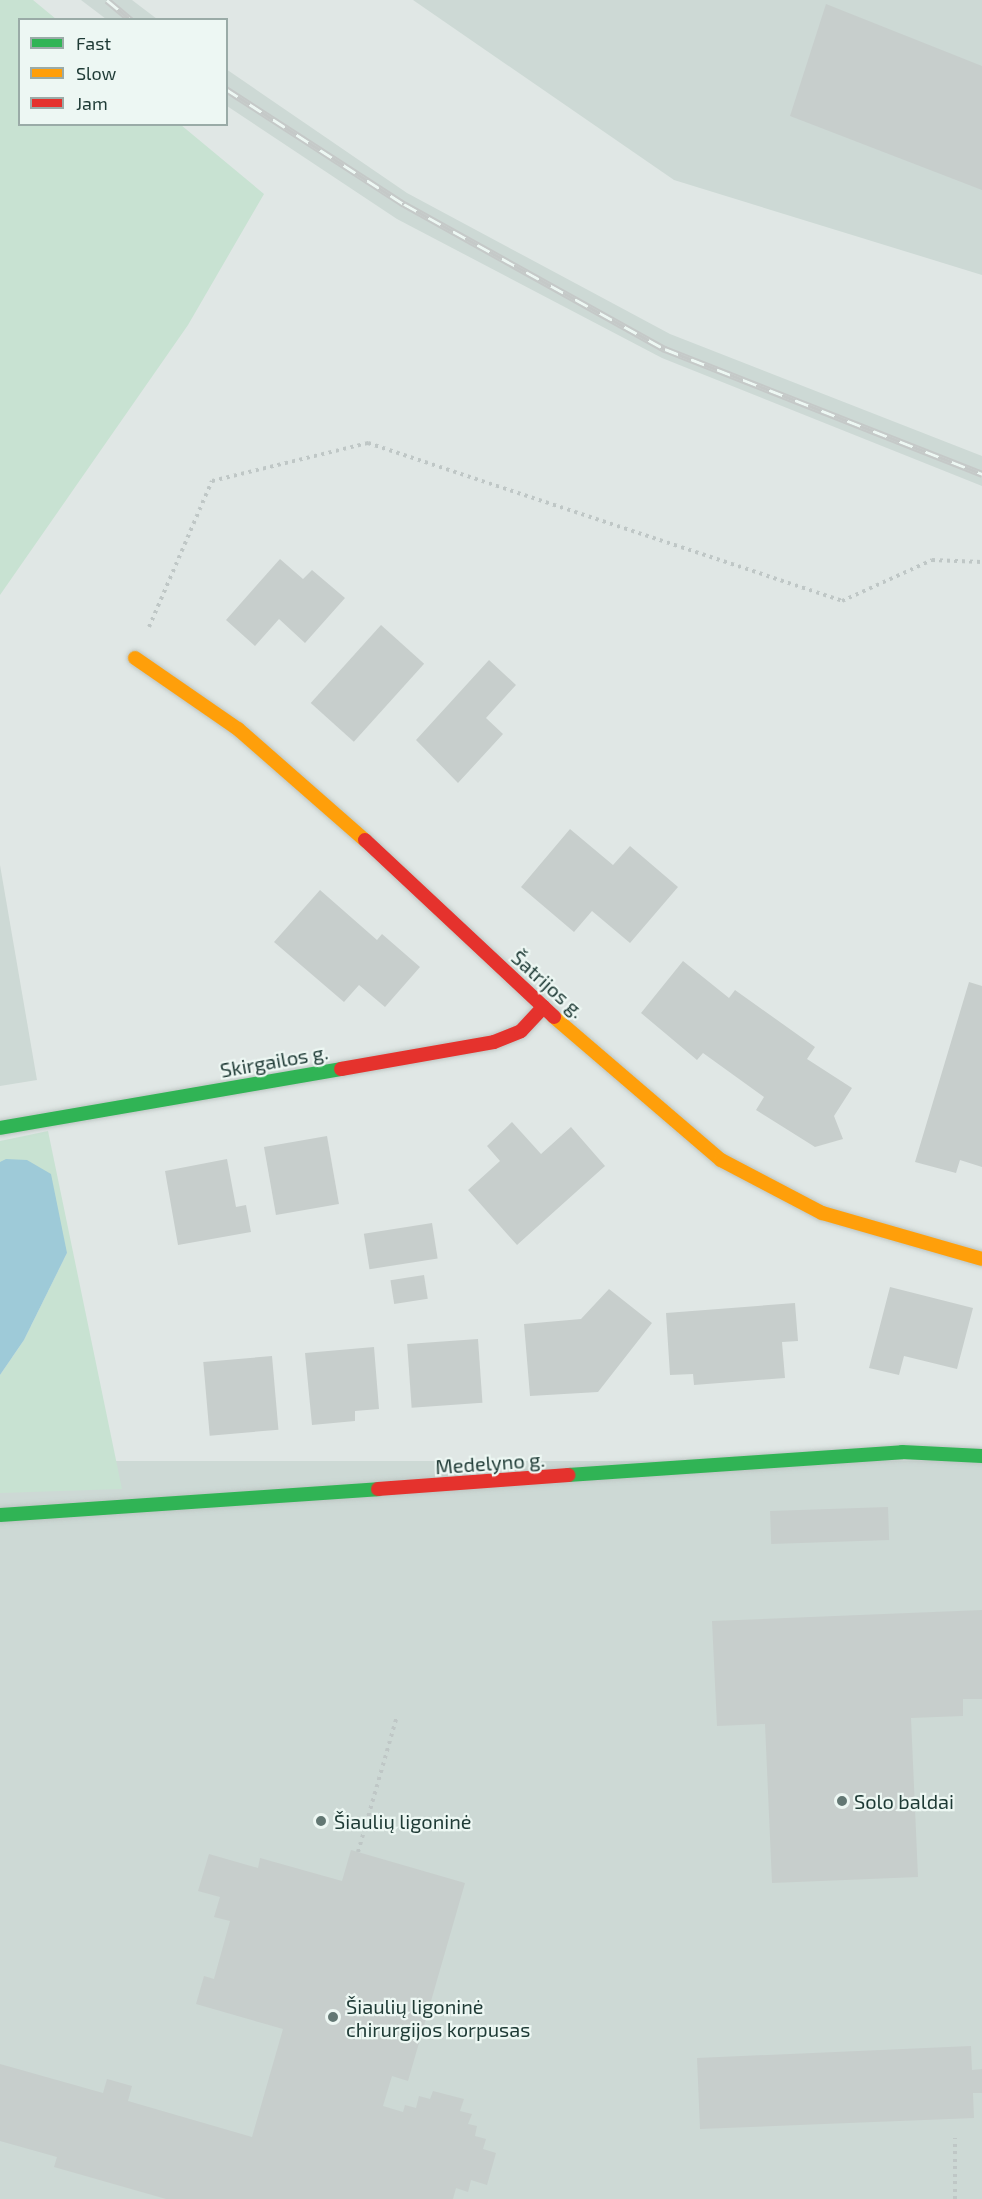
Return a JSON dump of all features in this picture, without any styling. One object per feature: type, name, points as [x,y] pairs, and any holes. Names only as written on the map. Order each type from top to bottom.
[{"type":"street","name":"Šatrijos g.","points":[[135,658],[238,729],[309,787],[543,1007],[722,1160],[771,1189],[822,1213],[982,1259]]},
{"type":"street","name":"Skirgailos g.","points":[[0,1128],[494,1042],[521,1031],[543,1007]]},
{"type":"street","name":"Medelyno g.","points":[[0,1515],[902,1452],[982,1456]]},
{"type":"path","points":[[135,658],[212,481],[368,443],[842,601],[932,560],[982,562]]},
{"type":"path","points":[[358,1852],[397,1716]]},
{"type":"path","points":[[955,2138],[955,2199]]},
{"type":"shaded area","points":[[81,0],[132,0],[156,18],[105,18]]},
{"type":"shaded area","points":[[413,0],[982,0],[982,275],[674,180]]},
{"type":"shaded area","points":[[228,70],[407,193],[670,334],[982,456],[982,486],[662,358],[397,219],[228,107]]},
{"type":"shaded area","points":[[0,865],[37,1080],[0,1086]]},
{"type":"shaded area","name":"Šiaulių ligoninė","points":[[0,1461],[982,1461],[982,2199],[0,2199]]},
{"type":"green space","points":[[0,0],[33,0],[55,18],[18,18],[18,126],[182,126],[264,194],[188,325],[0,595]]},
{"type":"green space","points":[[48,1131],[122,1489],[0,1493],[0,1375],[24,1340],[67,1253],[0,1162],[0,1141]]},
{"type":"water","points":[[6,1159],[27,1160],[51,1174],[67,1253],[24,1340],[0,1375],[0,1162]]},
{"type":"building","points":[[826,4],[982,66],[982,190],[790,116]]},
{"type":"building","points":[[280,559],[303,579],[312,570],[345,598],[305,643],[279,619],[255,646],[226,620]]},
{"type":"building","points":[[381,625],[424,664],[354,742],[311,703]]},
{"type":"building","points":[[489,660],[516,685],[486,718],[503,734],[458,783],[416,740]]},
{"type":"building","points":[[570,829],[613,865],[630,846],[678,887],[630,943],[592,911],[574,932],[521,887]]},
{"type":"building","points":[[320,890],[377,940],[382,934],[420,967],[385,1007],[359,985],[344,1002],[274,942]]},
{"type":"building","points":[[683,961],[729,998],[735,990],[815,1047],[807,1059],[852,1088],[834,1116],[843,1139],[815,1147],[756,1110],[764,1097],[703,1053],[697,1060],[641,1013]]},
{"type":"building","points":[[969,982],[982,986],[982,1167],[960,1160],[956,1173],[915,1162]]},
{"type":"building","points":[[512,1122],[541,1154],[571,1127],[605,1166],[517,1245],[468,1190],[500,1161],[487,1146]]},
{"type":"building","points":[[327,1136],[339,1204],[276,1215],[264,1147]]},
{"type":"building","points":[[227,1159],[236,1207],[246,1205],[251,1232],[178,1245],[165,1171]]},
{"type":"building","points":[[432,1223],[438,1259],[369,1269],[364,1234]]},
{"type":"building","points":[[424,1275],[428,1299],[394,1304],[390,1280]]},
{"type":"building","points":[[890,1287],[973,1308],[957,1369],[904,1356],[899,1375],[869,1368]]},
{"type":"building","points":[[609,1289],[652,1323],[598,1392],[530,1396],[524,1324],[581,1319]]},
{"type":"building","points":[[795,1303],[798,1341],[782,1342],[785,1378],[694,1385],[693,1374],[670,1375],[666,1313]]},
{"type":"building","points":[[478,1339],[482,1403],[412,1408],[407,1344]]},
{"type":"building","points":[[374,1347],[379,1409],[355,1411],[355,1421],[312,1425],[305,1353]]},
{"type":"building","points":[[272,1356],[278,1430],[210,1436],[203,1362]]},
{"type":"building","points":[[888,1507],[889,1540],[771,1544],[770,1511]]},
{"type":"building","name":"Solo baldai","points":[[982,1610],[982,1699],[963,1699],[963,1716],[911,1718],[918,1877],[772,1883],[765,1724],[717,1726],[712,1621]]},
{"type":"building","name":"Šiaulių ligoninė chirurgijos korpusas","points":[[351,1850],[465,1883],[408,2081],[392,2076],[383,2106],[403,2112],[405,2105],[416,2108],[419,2096],[430,2099],[433,2091],[464,2099],[460,2111],[472,2114],[468,2124],[477,2126],[475,2136],[486,2139],[483,2149],[496,2153],[487,2185],[471,2180],[468,2192],[456,2188],[453,2199],[166,2199],[54,2167],[57,2157],[0,2141],[0,2064],[103,2093],[107,2079],[132,2086],[128,2101],[252,2137],[283,2029],[196,2004],[204,1976],[214,1979],[230,1921],[214,1917],[220,1897],[198,1891],[209,1854],[258,1868],[260,1858],[342,1881]]},
{"type":"building","points":[[971,2046],[972,2070],[982,2069],[982,2093],[973,2093],[974,2118],[700,2129],[697,2058]]},
{"type":"railway","points":[[107,0],[129,18]]},
{"type":"railway","points":[[228,90],[404,204],[665,349],[982,474]]},
{"type":"traffic: fast","points":[[0,1128],[341,1069]]},
{"type":"traffic: fast","points":[[568,1475],[902,1452],[982,1456]]},
{"type":"traffic: fast","points":[[0,1515],[378,1489]]},
{"type":"traffic: slow","points":[[135,658],[238,729],[365,840]]},
{"type":"traffic: slow","points":[[554,1017],[721,1160],[822,1213],[982,1259]]},
{"type":"traffic: jam","points":[[365,840],[554,1017]]},
{"type":"traffic: jam","points":[[341,1069],[494,1042],[521,1031],[543,1007]]},
{"type":"traffic: jam","points":[[378,1489],[568,1475]]},
{"type":"place","name":"Solo baldai","points":[[842,1801]]},
{"type":"place","name":"Šiaulių ligoninė","points":[[321,1821]]},
{"type":"place","name":"Šiaulių ligoninė chirurgijos korpusas","points":[[333,2017]]}]
